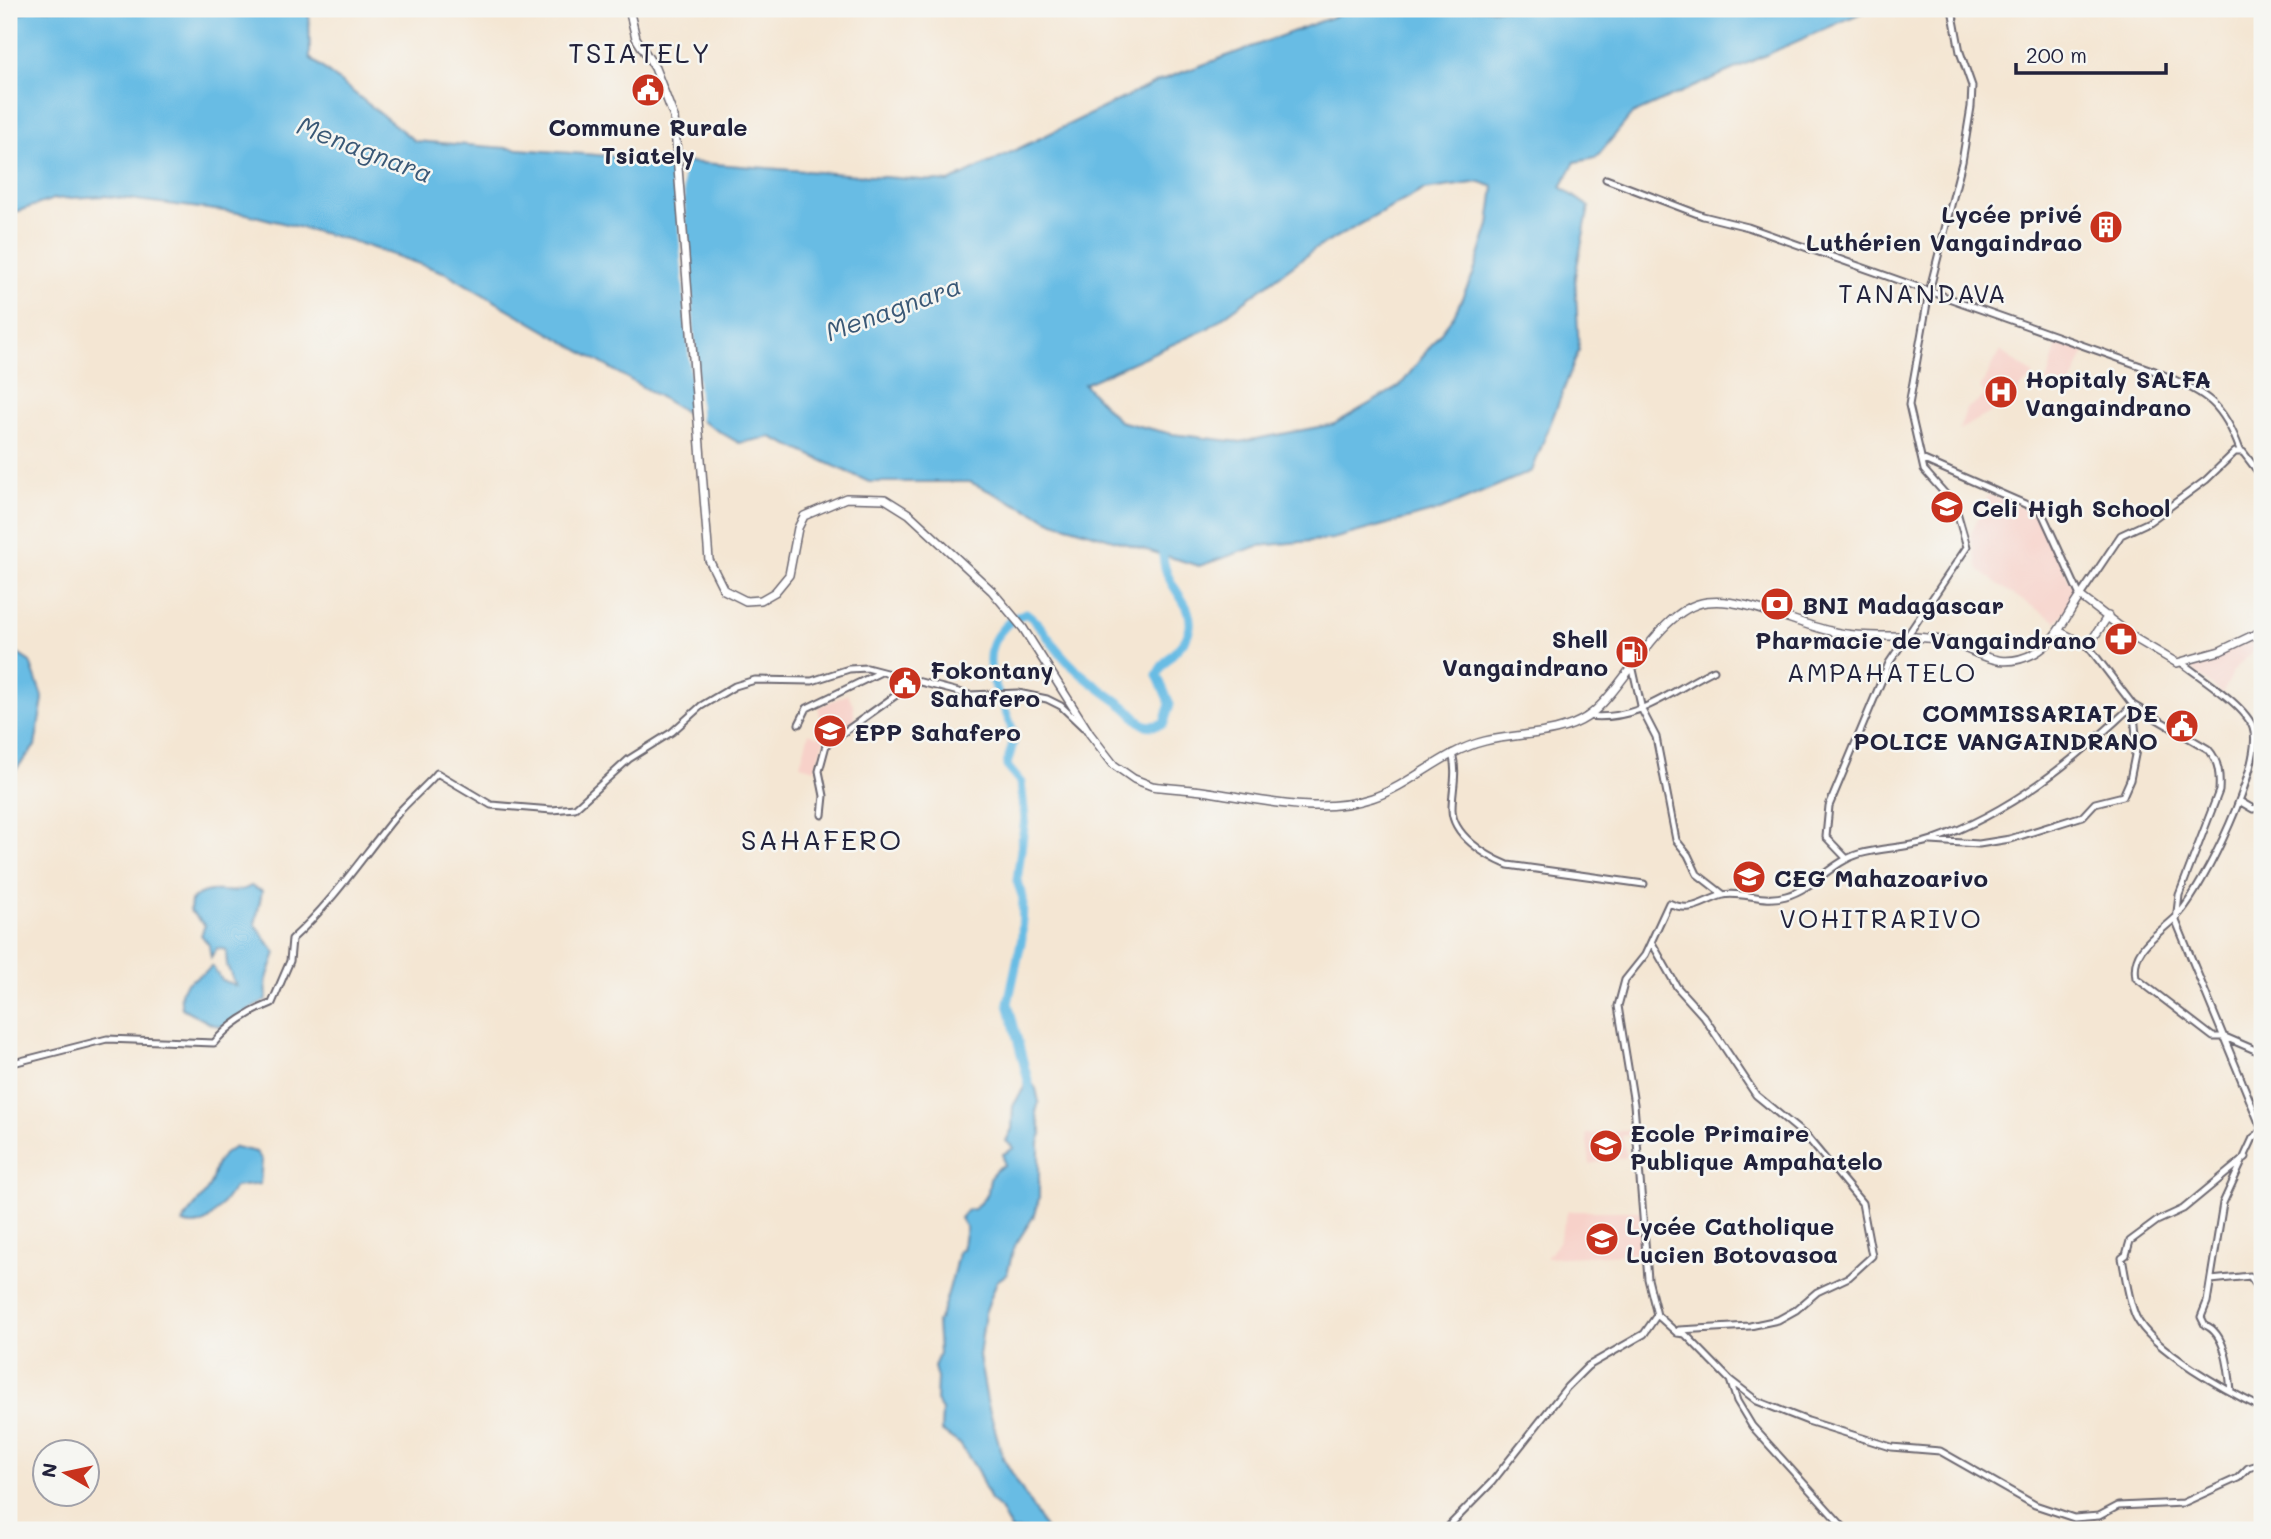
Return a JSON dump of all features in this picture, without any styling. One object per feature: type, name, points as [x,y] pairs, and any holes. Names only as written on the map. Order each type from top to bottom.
[{"type":"main road","points":[[629,9],[635,38],[656,68],[674,117],[709,560],[724,590],[746,601],[761,600],[775,592],[789,576],[798,528],[804,516],[846,498],[885,499],[909,514],[987,586],[1023,628],[1090,734],[1121,772],[1152,786],[1313,807],[1373,797],[1406,784],[1452,753],[1485,741],[1561,727],[1587,716],[1678,615],[1705,602],[1734,604],[1839,633],[1909,635],[1943,640],[1989,660],[2006,661],[2035,652],[2058,631],[2080,596],[2136,639],[2182,663],[2220,651],[2262,631]]},
{"type":"main road","points":[[2058,631],[2088,646],[2108,616]]},
{"type":"street","points":[[1847,859],[1826,837],[1829,806],[1889,663],[1967,547],[1955,505],[1928,477],[1910,397],[1929,292],[1962,162],[1971,107],[1972,86],[1960,51],[1952,9]]},
{"type":"street","points":[[1606,179],[1703,216],[1748,227],[2154,371],[2207,395],[2233,432],[2239,450],[2262,477]]},
{"type":"street","points":[[2080,596],[2121,536],[2149,522],[2206,480],[2239,450]]},
{"type":"street","points":[[1924,460],[2041,510],[2080,596]]},
{"type":"street","points":[[2088,646],[2133,705],[2208,749],[2214,756],[2220,775],[2219,791],[2179,895],[2176,916],[2262,1131],[2253,1138],[2223,1203],[2211,1280],[2201,1317],[2204,1325],[2213,1328],[2218,1336],[2231,1391]]},
{"type":"street","points":[[2182,663],[2242,712],[2253,727],[2253,744],[2241,802],[2176,916],[2146,941],[2134,965],[2136,978],[2213,1037],[2225,1037],[2262,1053]]},
{"type":"street","points":[[1632,664],[1642,710],[1656,737],[1676,840],[1688,855],[1697,874],[1724,895]]},
{"type":"street","points":[[9,1064],[107,1039],[214,1043],[223,1031],[257,1008],[272,1003],[290,961],[292,939],[314,919],[399,813],[437,773],[491,804],[552,810],[575,808],[629,759],[672,733],[701,706],[735,686],[755,680],[812,681],[849,669],[881,672],[970,695],[1018,693],[1047,699],[1061,706],[1090,734]]},
{"type":"street","points":[[1587,716],[1610,719],[1642,710],[1714,670]]},
{"type":"street","points":[[799,724],[807,708],[881,672]]},
{"type":"street","points":[[822,815],[824,796],[819,771],[826,745],[916,681]]},
{"type":"street","points":[[1931,841],[2016,800],[2070,762],[2133,705]]},
{"type":"street","points":[[2133,705],[2137,745],[2130,780],[2123,796],[2095,803],[2083,816],[2010,839],[1979,844],[1931,841],[1859,854],[1847,859],[1814,884],[1788,896],[1768,900],[1724,895],[1693,909],[1669,904],[1652,943],[1636,970],[1625,980],[1618,1006],[1634,1104],[1648,1279],[1657,1315],[1676,1334],[1685,1334],[1730,1380],[1758,1401],[1808,1421],[1891,1447],[1940,1451],[2035,1505],[2074,1518],[2099,1516],[2118,1506],[2183,1503],[2238,1478],[2248,1468],[2262,1465]]},
{"type":"street","points":[[1452,753],[1455,764],[1452,810],[1455,825],[1488,857],[1508,864],[1644,884]]},
{"type":"street","points":[[2241,802],[2253,809],[2262,807]]},
{"type":"street","points":[[1652,943],[1677,987],[1704,1017],[1756,1095],[1807,1136],[1862,1203],[1872,1256],[1849,1277],[1816,1292],[1796,1310],[1778,1320],[1750,1326],[1679,1330],[1676,1334]]},
{"type":"street","points":[[2246,1157],[2183,1209],[2157,1221],[2130,1241],[2126,1255],[2122,1258],[2137,1318],[2145,1329],[2199,1376],[2262,1408]]},
{"type":"street","points":[[2211,1280],[2250,1276],[2262,1293]]},
{"type":"street","points":[[1445,1530],[1492,1482],[1553,1404],[1588,1366],[1644,1334],[1657,1315]]},
{"type":"street","points":[[1730,1380],[1737,1401],[1752,1426],[1846,1530]]},
{"type":"shaded area","points":[[2058,341],[2085,351],[2067,395],[2045,386]]},
{"type":"shaded area","name":"Hopitaly SALFA Vangaindrano","points":[[2000,351],[2034,375],[2001,407],[1959,430],[1966,409],[1987,395],[1980,389]]},
{"type":"shaded area","points":[[1989,494],[2038,515],[2044,522],[2076,595],[2057,622],[1978,569],[1970,535]]},
{"type":"shaded area","points":[[2262,632],[2262,641],[2233,671],[2223,694],[2186,665]]},
{"type":"shaded area","name":"EPP Sahafero","points":[[848,694],[853,704],[855,722],[823,742],[815,769],[800,765],[809,733],[818,737],[823,731],[818,707]]},
{"type":"shaded area","name":"Ecole Primaire Publique Ampahatelo","points":[[1635,1129],[1635,1134],[1622,1136],[1627,1157],[1590,1164],[1586,1134]]},
{"type":"shaded area","name":"Lycée Catholique Lucien Botovasoa","points":[[1568,1211],[1642,1211],[1644,1253],[1546,1258],[1557,1245]]},
{"type":"water","name":"Menagnara","points":[[31,9],[309,9],[310,58],[415,141],[949,182],[1159,81],[1354,9],[1870,9],[1632,114],[1596,158],[1575,162],[1561,187],[1589,207],[1575,276],[1579,350],[1532,471],[1440,510],[1332,539],[1258,546],[1199,566],[1054,522],[970,482],[869,482],[771,437],[739,443],[446,273],[349,240],[247,214],[105,196],[54,199],[9,214],[9,19]],"holes":[[[1480,182],[1494,187],[1489,225],[1473,275],[1454,315],[1400,386],[1334,424],[1240,442],[1172,434],[1119,421],[1084,384],[1207,329],[1315,249],[1423,190]]]},
{"type":"water","points":[[9,648],[30,662],[43,699],[35,746],[9,778]]},
{"type":"water","points":[[251,886],[262,891],[255,925],[276,953],[266,981],[267,999],[222,1027],[182,1008],[184,986],[212,966],[222,980],[236,986],[227,966],[226,950],[217,948],[211,957],[209,945],[201,935],[205,925],[190,911],[191,901],[205,892],[243,890]]},
{"type":"water","points":[[1029,1079],[1036,1089],[1039,1102],[1036,1112],[1042,1133],[1039,1143],[1039,1198],[1035,1214],[1014,1247],[1007,1274],[997,1281],[985,1313],[979,1356],[987,1401],[1003,1458],[1046,1530],[1011,1530],[1000,1509],[990,1500],[977,1470],[960,1444],[941,1431],[942,1410],[936,1401],[937,1378],[934,1367],[939,1353],[937,1322],[946,1300],[958,1251],[962,1250],[966,1228],[960,1218],[967,1210],[974,1209],[986,1196],[991,1176],[1004,1165],[1003,1154],[1014,1148],[1006,1141],[1012,1129],[1013,1106]]},
{"type":"water","points":[[235,1147],[256,1152],[262,1160],[260,1184],[235,1187],[207,1220],[192,1225],[183,1223],[210,1185],[217,1163]]},
{"type":"pier","points":[[673,157],[681,158],[701,424],[694,420]]},
{"type":"waterway","points":[[1031,1092],[1008,1003],[1022,938],[1023,898],[1017,881],[1025,819],[1021,783],[1007,766],[1013,734],[991,673],[991,648],[1006,625],[1026,613],[1075,669],[1141,722],[1150,726],[1164,723],[1170,704],[1157,675],[1185,640],[1190,616],[1166,572],[1163,546]]},
{"type":"place","name":"Commune Rurale Tsiately","points":[[648,90]]},
{"type":"place","name":"Lycée privé Luthérien Vangaindrao","points":[[2106,227]]},
{"type":"place","name":"Hopitaly SALFA Vangaindrano","points":[[2001,392]]},
{"type":"place","name":"Celi High School","points":[[1947,507]]},
{"type":"place","name":"BNI Madagascar","points":[[1777,604]]},
{"type":"place","name":"Pharmacie de Vangaindrano","points":[[2121,639]]},
{"type":"place","name":"Shell Vangaindrano","points":[[1632,652]]},
{"type":"place","name":"Fokontany Sahafero","points":[[905,683]]},
{"type":"place","name":"COMMISSARIAT DE POLICE VANGAINDRANO","points":[[2182,726]]},
{"type":"place","name":"EPP Sahafero","points":[[830,731]]},
{"type":"place","name":"CEG Mahazoarivo","points":[[1749,877]]},
{"type":"place","name":"Ecole Primaire Publique Ampahatelo","points":[[1606,1146]]},
{"type":"place","name":"Lycée Catholique Lucien Botovasoa","points":[[1602,1239]]},
{"type":"district","name":"TSIATELY","points":[[640,52]]},
{"type":"district","name":"TANANDAVA","points":[[1923,293]]},
{"type":"district","name":"AMPAHATELO","points":[[1882,672]]},
{"type":"district","name":"SAHAFERO","points":[[822,839]]},
{"type":"district","name":"VOHITRARIVO","points":[[1881,918]]}]
